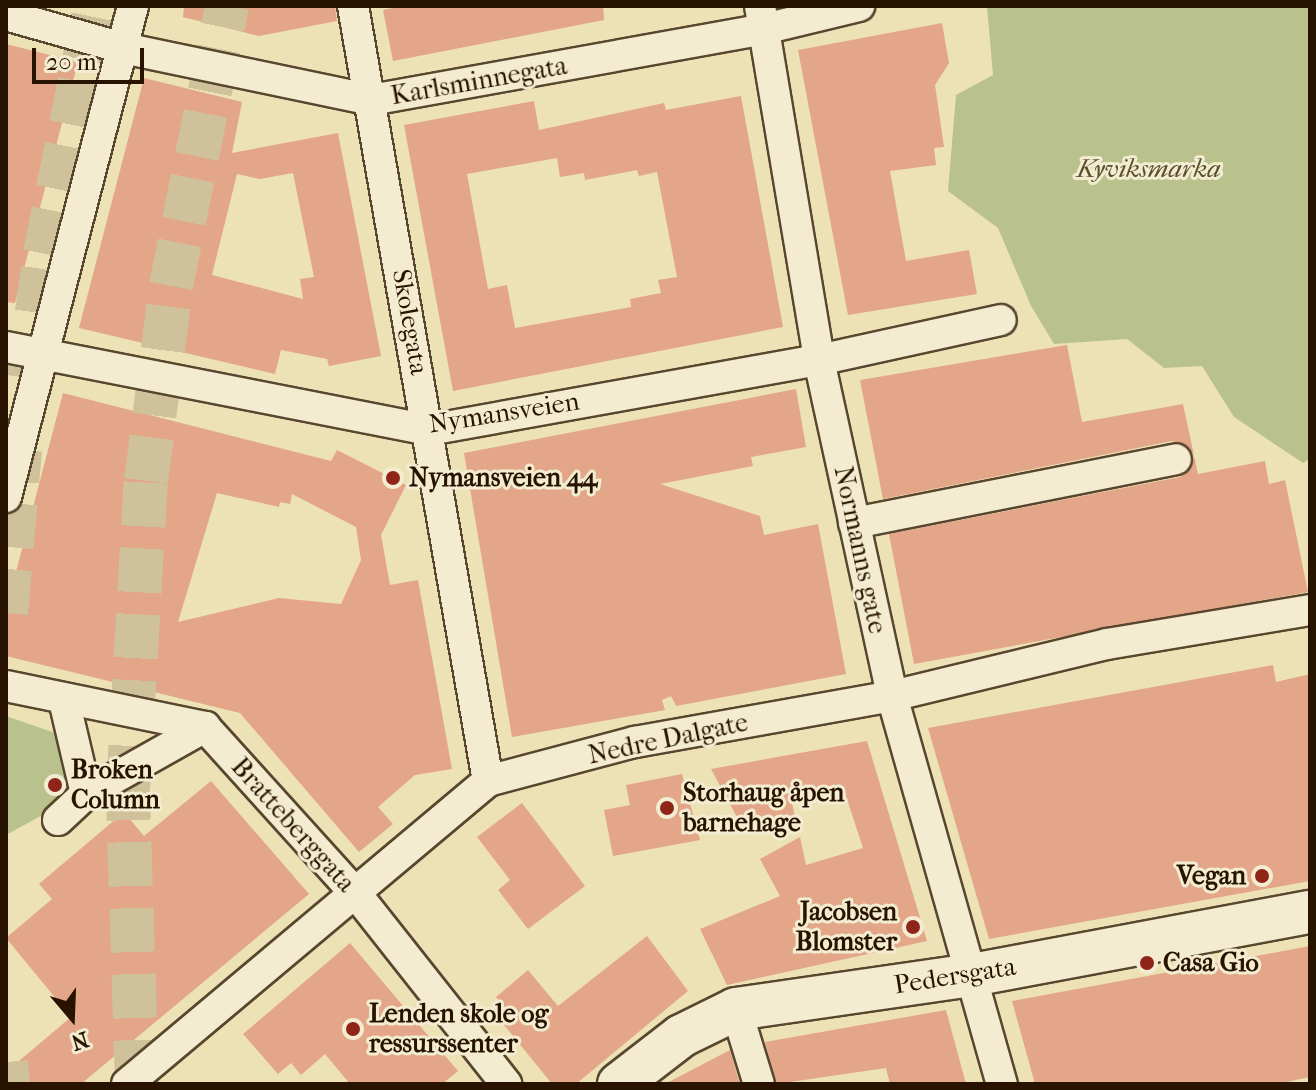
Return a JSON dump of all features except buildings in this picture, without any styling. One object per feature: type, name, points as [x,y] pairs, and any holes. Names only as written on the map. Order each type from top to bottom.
[{"type":"street","points":[[6,497],[133,6]]},
{"type":"street","name":"Skolegata","points":[[353,6],[488,781]]},
{"type":"street","name":"Karlsminnegata","points":[[6,15],[123,48],[371,100],[762,18],[859,6]]},
{"type":"street","name":"Normanns gate","points":[[762,18],[819,360],[892,696],[1002,1084]]},
{"type":"street","name":"Nymansveien","points":[[6,347],[41,357],[429,430],[819,360],[1001,320]]},
{"type":"street","points":[[854,523],[1176,459]]},
{"type":"street","name":"Nedre Dalgate","points":[[127,1084],[357,895],[488,781],[635,742],[892,696],[1107,644],[1310,610]]},
{"type":"street","points":[[6,686],[205,727]]},
{"type":"street","points":[[64,700],[86,794]]},
{"type":"street","points":[[58,820],[86,794],[205,727]]},
{"type":"street","name":"Bratteberggata","points":[[205,727],[357,895],[506,1084]]},
{"type":"street","name":"Pedersgata","points":[[619,1084],[681,1036],[736,1009],[972,975],[1310,912]]},
{"type":"street","points":[[736,1009],[759,1084]]},
{"type":"green space","name":"Kyviksmarka","points":[[987,6],[1310,6],[1310,459],[1303,463],[1234,417],[1202,366],[1164,368],[1127,339],[1054,344],[1031,306],[998,228],[948,191],[956,95],[993,75]]},
{"type":"green space","points":[[6,716],[61,735],[73,774],[57,807],[6,835]]},
{"type":"tunnel","points":[[28,378],[45,254],[95,6]]},
{"type":"tunnel","points":[[137,1084],[128,790],[146,481],[171,286],[227,6]]},
{"type":"tunnel","points":[[6,613],[20,450]]},
{"type":"tunnel","points":[[6,1062],[8,1084]]},
{"type":"place","name":"Nymansveien 44","points":[[393,478]]},
{"type":"place","name":"Broken Column","points":[[55,785]]},
{"type":"place","name":"Storhaug åpen barnehage","points":[[667,808]]},
{"type":"place","name":"Vegan","points":[[1262,876]]},
{"type":"place","name":"Jacobsen Blomster","points":[[913,927]]},
{"type":"place","name":"Casa Gio","points":[[1147,963]]},
{"type":"place","name":"Lenden skole og ressurssenter","points":[[353,1029]]}]
